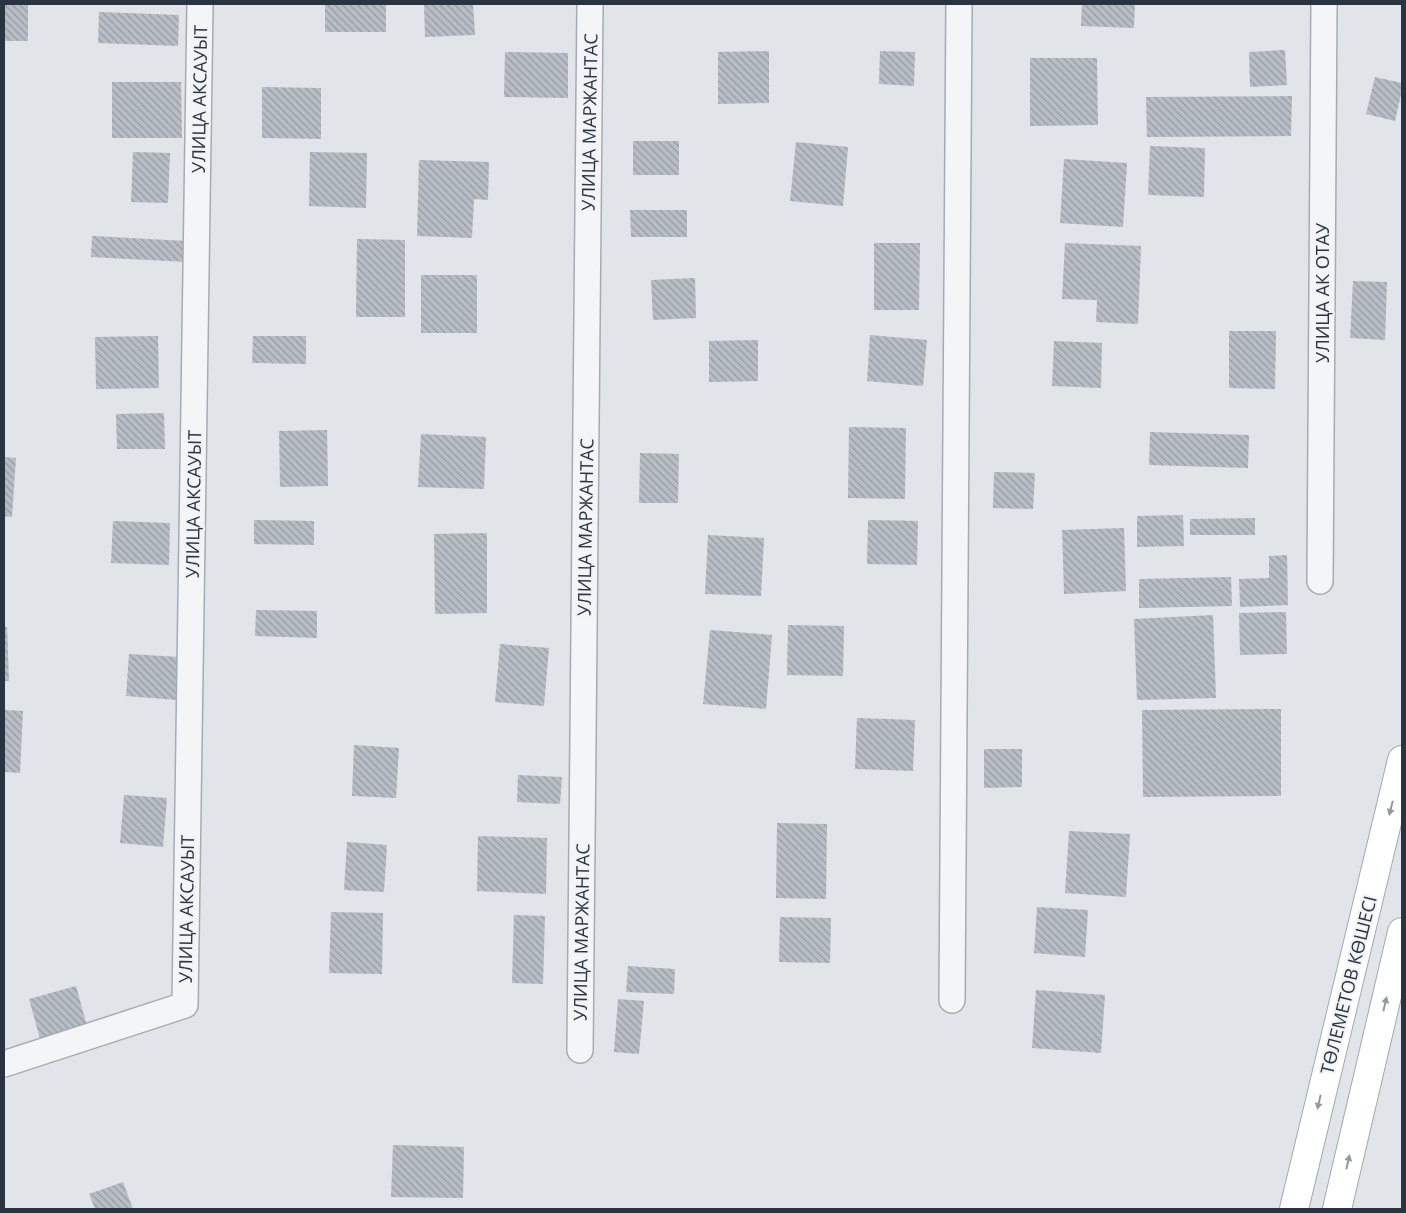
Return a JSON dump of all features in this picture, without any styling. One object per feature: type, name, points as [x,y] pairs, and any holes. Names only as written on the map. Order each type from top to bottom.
[{"type":"main road","name":"ТӨЛЕМЕТОВ КӨШЕСІ","points":[[1294,1209],[1402,760]]},
{"type":"main road","points":[[1337,1209],[1402,932]]},
{"type":"street","name":"УЛИЦА АКСАУЫТ","points":[[4,1064],[185,1005],[200,4]]},
{"type":"street","name":"УЛИЦА МАРЖАНТАС","points":[[580,1050],[590,4]]},
{"type":"street","points":[[952,1000],[959,4]]},
{"type":"street","name":"УЛИЦА АК ОТАУ","points":[[1320,581],[1324,4]]},
{"type":"building","points":[[4,4],[28,4],[28,41],[4,41]]},
{"type":"building","points":[[325,4],[386,4],[386,32],[325,32]]},
{"type":"building","points":[[424,4],[473,4],[475,35],[425,37]]},
{"type":"building","points":[[1082,4],[1135,4],[1134,28],[1081,26]]},
{"type":"building","points":[[99,12],[179,15],[178,46],[98,43]]},
{"type":"building","points":[[1285,50],[1287,85],[1250,87],[1249,52]]},
{"type":"building","points":[[769,51],[769,103],[718,104],[718,52]]},
{"type":"building","points":[[880,51],[915,52],[914,86],[879,84]]},
{"type":"building","points":[[505,52],[568,53],[568,98],[504,97]]},
{"type":"building","points":[[1030,58],[1097,58],[1098,125],[1030,126]]},
{"type":"building","points":[[1375,77],[1402,83],[1395,121],[1366,114]]},
{"type":"building","points":[[112,82],[181,82],[182,138],[112,138]]},
{"type":"building","points":[[262,87],[321,88],[321,139],[262,138]]},
{"type":"building","points":[[1292,96],[1291,136],[1147,137],[1146,97]]},
{"type":"building","points":[[633,141],[679,141],[679,175],[633,175]]},
{"type":"building","points":[[796,142],[848,147],[843,206],[790,201]]},
{"type":"building","points":[[1150,146],[1205,148],[1204,197],[1148,195]]},
{"type":"building","points":[[133,152],[170,153],[168,203],[131,202]]},
{"type":"building","points":[[310,152],[367,153],[366,208],[309,206]]},
{"type":"building","points":[[1064,159],[1127,163],[1123,227],[1060,223]]},
{"type":"building","points":[[419,160],[489,162],[488,200],[474,199],[472,238],[417,236]]},
{"type":"building","points":[[630,210],[687,210],[687,237],[631,237]]},
{"type":"building","points":[[92,236],[186,241],[186,262],[91,257]]},
{"type":"building","points":[[357,239],[405,240],[405,317],[356,317]]},
{"type":"building","points":[[874,243],[920,243],[919,310],[874,310]]},
{"type":"building","points":[[1065,243],[1141,246],[1138,324],[1096,322],[1097,300],[1062,299]]},
{"type":"building","points":[[421,275],[477,275],[477,333],[421,333]]},
{"type":"building","points":[[695,278],[696,318],[653,320],[651,280]]},
{"type":"building","points":[[1353,281],[1387,282],[1385,340],[1350,338]]},
{"type":"building","points":[[1229,331],[1276,331],[1275,389],[1229,388]]},
{"type":"building","points":[[870,335],[927,340],[923,386],[867,381]]},
{"type":"building","points":[[158,336],[159,388],[96,389],[95,337]]},
{"type":"building","points":[[253,336],[306,336],[306,364],[252,363]]},
{"type":"building","points":[[758,340],[758,381],[709,382],[709,341]]},
{"type":"building","points":[[1054,341],[1102,343],[1101,388],[1052,386]]},
{"type":"building","points":[[164,413],[165,449],[117,449],[116,414]]},
{"type":"building","points":[[849,427],[906,428],[905,499],[848,498]]},
{"type":"building","points":[[327,430],[328,486],[280,487],[279,431]]},
{"type":"building","points":[[1150,432],[1249,435],[1248,468],[1149,465]]},
{"type":"building","points":[[421,434],[486,437],[484,489],[418,487]]},
{"type":"building","points":[[640,453],[679,454],[678,503],[639,503]]},
{"type":"building","points":[[4,457],[16,458],[12,517],[4,516]]},
{"type":"building","points":[[994,472],[1035,473],[1033,509],[993,508]]},
{"type":"building","points":[[1183,515],[1184,546],[1137,547],[1137,516]]},
{"type":"building","points":[[1255,518],[1255,535],[1190,535],[1190,519]]},
{"type":"building","points":[[254,520],[314,521],[314,545],[254,544]]},
{"type":"building","points":[[868,520],[918,521],[917,565],[867,564]]},
{"type":"building","points":[[113,521],[170,523],[169,565],[111,563]]},
{"type":"building","points":[[1124,528],[1126,591],[1064,594],[1062,530]]},
{"type":"building","points":[[487,533],[487,613],[435,614],[434,534]]},
{"type":"building","points":[[708,535],[764,538],[761,596],[705,594]]},
{"type":"building","points":[[1287,555],[1288,605],[1240,607],[1239,579],[1269,578],[1269,556]]},
{"type":"building","points":[[1231,577],[1232,606],[1139,608],[1139,579]]},
{"type":"building","points":[[256,610],[317,611],[317,638],[255,636]]},
{"type":"building","points":[[1286,612],[1287,654],[1240,655],[1239,613]]},
{"type":"building","points":[[1213,615],[1216,698],[1137,700],[1134,619]]},
{"type":"building","points":[[788,625],[844,626],[843,676],[787,675]]},
{"type":"building","points":[[4,627],[7,627],[9,681],[4,681]]},
{"type":"building","points":[[710,630],[772,635],[766,709],[703,704]]},
{"type":"building","points":[[500,644],[549,648],[544,706],[495,702]]},
{"type":"building","points":[[129,654],[180,657],[177,700],[126,696]]},
{"type":"building","points":[[1281,709],[1281,796],[1143,797],[1142,710]]},
{"type":"building","points":[[4,710],[23,711],[20,773],[4,772]]},
{"type":"building","points":[[857,718],[915,720],[913,771],[855,769]]},
{"type":"building","points":[[354,745],[399,748],[396,798],[352,796]]},
{"type":"building","points":[[984,749],[1022,749],[1022,787],[984,788]]},
{"type":"building","points":[[518,775],[562,777],[560,804],[517,802]]},
{"type":"building","points":[[124,795],[167,798],[163,847],[120,843]]},
{"type":"building","points":[[777,823],[827,824],[826,899],[776,898]]},
{"type":"building","points":[[1069,831],[1130,834],[1126,897],[1065,893]]},
{"type":"building","points":[[478,836],[547,838],[546,894],[477,891]]},
{"type":"building","points":[[347,842],[387,845],[384,892],[344,890]]},
{"type":"building","points":[[1037,907],[1088,910],[1085,957],[1034,953]]},
{"type":"building","points":[[331,912],[383,913],[382,974],[329,973]]},
{"type":"building","points":[[514,915],[545,916],[543,984],[512,983]]},
{"type":"building","points":[[780,917],[831,918],[830,963],[779,962]]},
{"type":"building","points":[[628,966],[675,969],[674,994],[626,992]]},
{"type":"building","points":[[76,986],[89,1033],[42,1046],[29,999]]},
{"type":"building","points":[[1036,990],[1105,995],[1101,1053],[1032,1048]]},
{"type":"building","points":[[618,999],[644,1001],[639,1054],[614,1052]]},
{"type":"building","points":[[393,1145],[464,1147],[463,1198],[391,1197]]},
{"type":"building","points":[[123,1182],[133,1209],[95,1209],[89,1194]]}]
